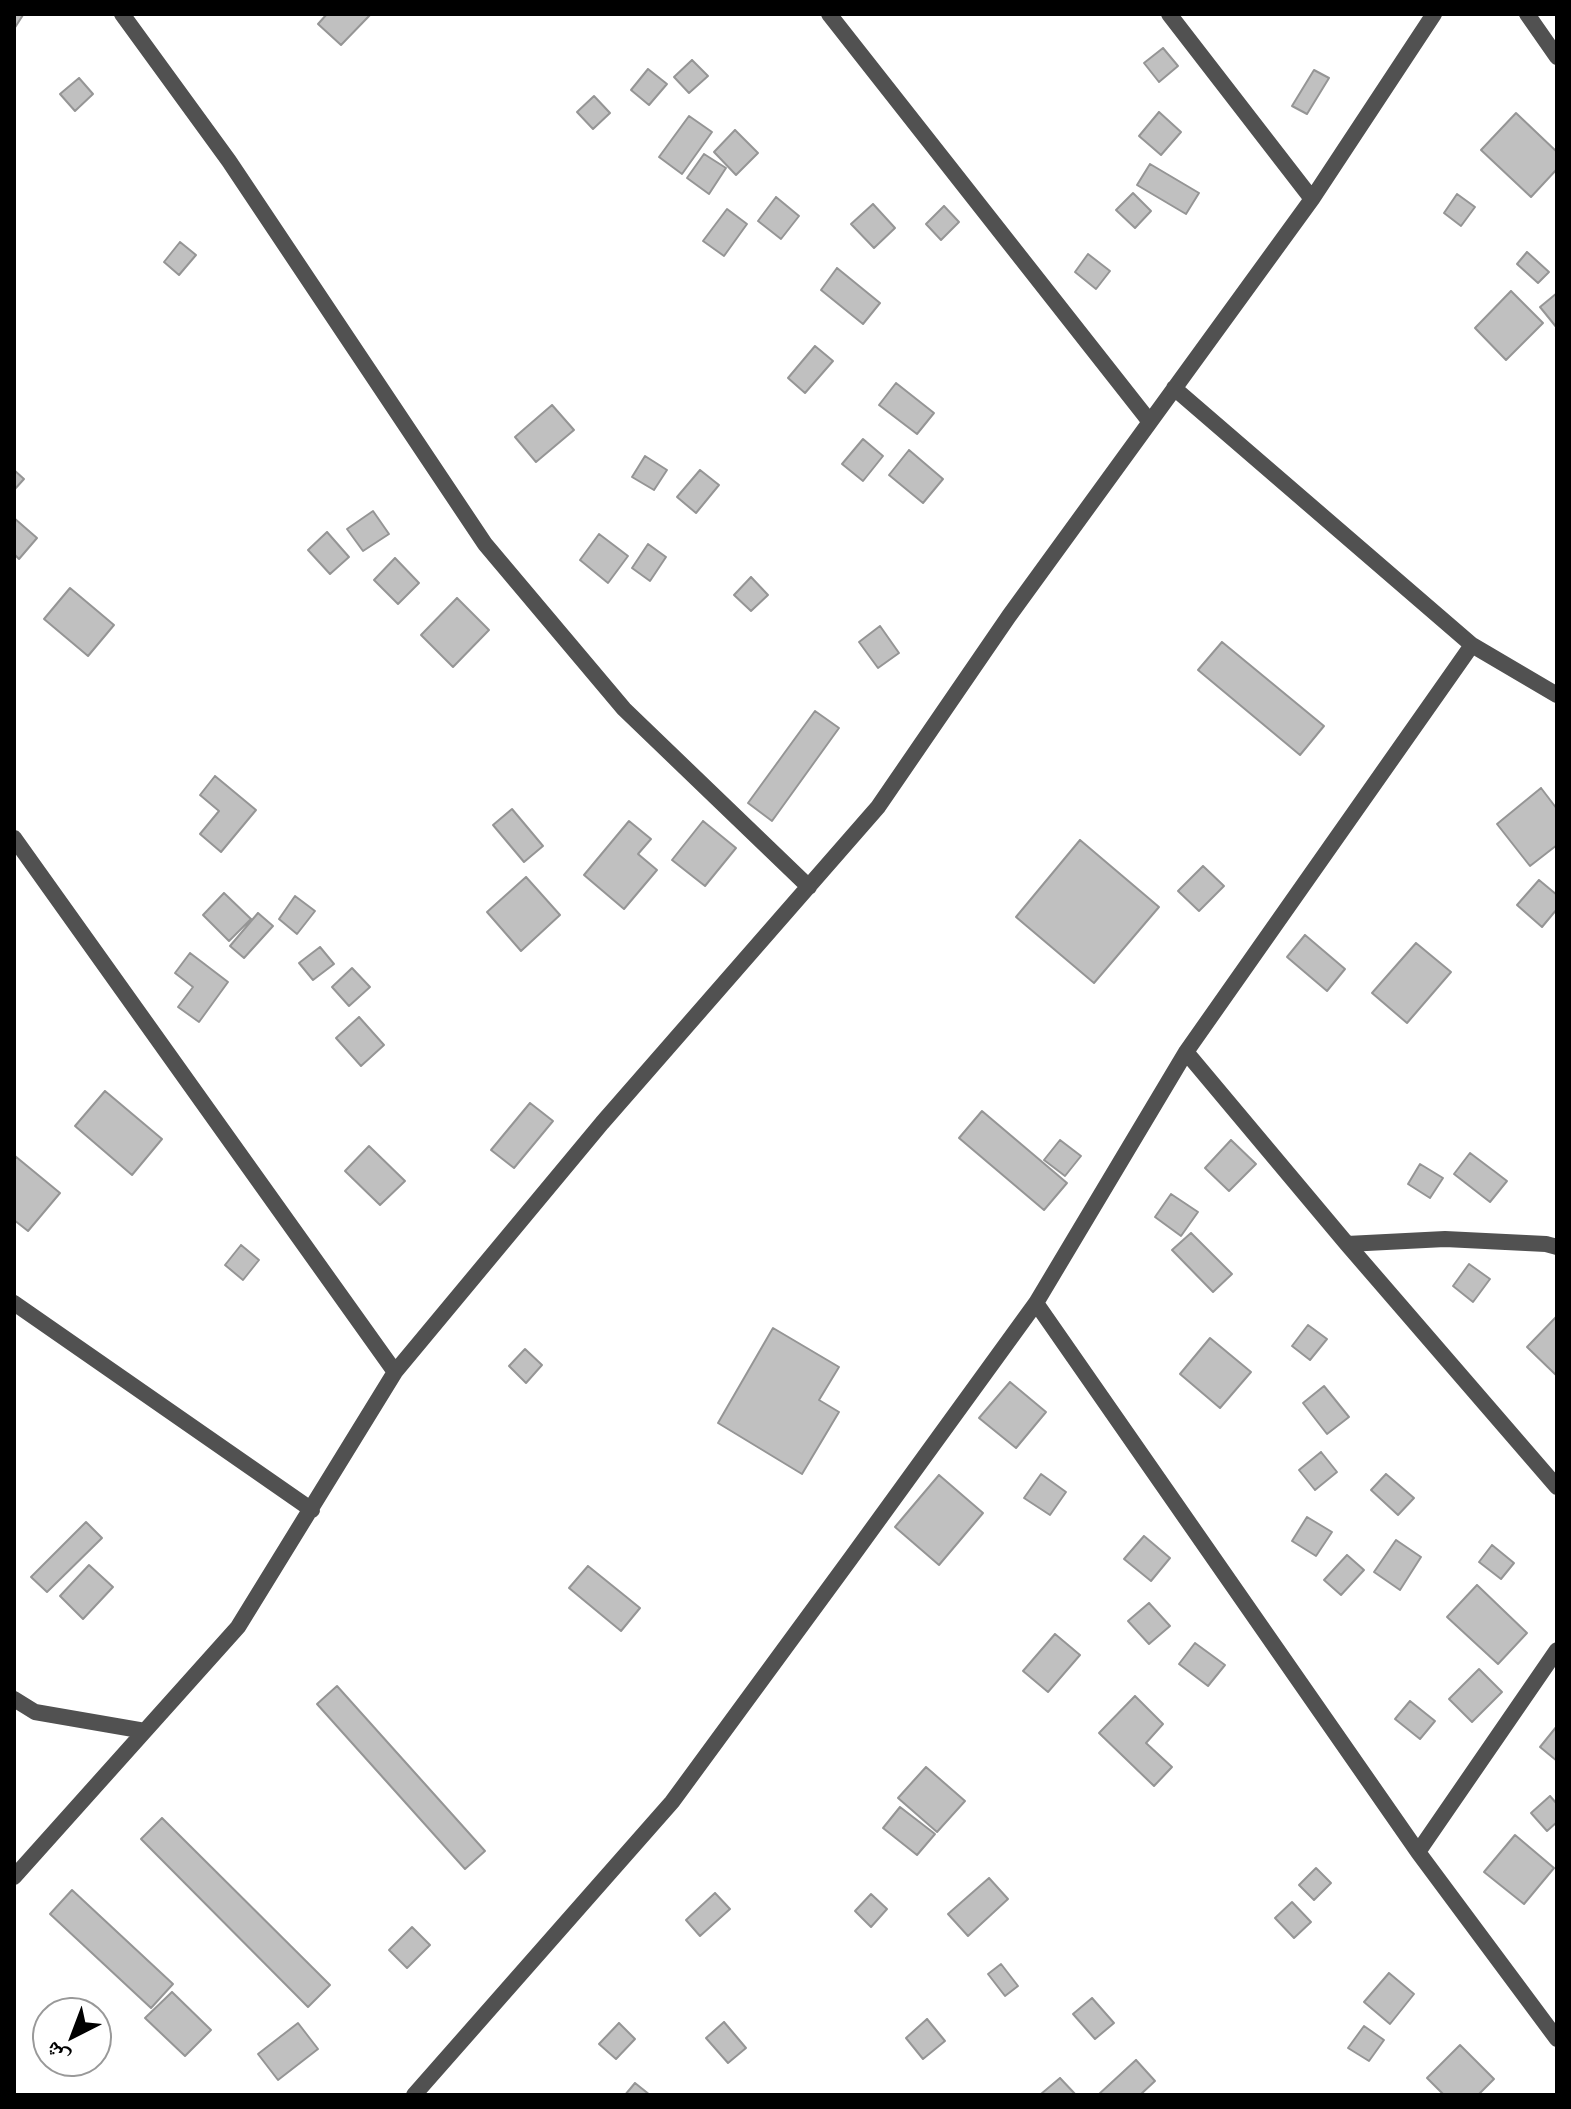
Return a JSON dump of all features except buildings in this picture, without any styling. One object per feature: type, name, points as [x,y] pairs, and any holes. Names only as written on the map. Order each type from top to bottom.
[{"type":"street","points":[[122,14],[229,161],[485,544],[624,709],[809,887]]},
{"type":"street","points":[[829,14],[1150,422]]},
{"type":"street","points":[[1169,14],[1312,199]]},
{"type":"street","points":[[14,1877],[238,1627],[395,1372],[602,1123],[878,807],[1009,616],[1312,199],[1434,14]]},
{"type":"street","points":[[1527,14],[1557,57]]},
{"type":"street","points":[[1174,388],[1472,645],[1557,695]]},
{"type":"street","points":[[414,2095],[672,1802],[1036,1303],[1186,1052],[1472,645]]},
{"type":"street","points":[[14,838],[395,1372]]},
{"type":"street","points":[[1186,1052],[1557,1487]]},
{"type":"street","points":[[1347,1244],[1445,1239],[1557,1247]]},
{"type":"street","points":[[14,1303],[312,1510]]},
{"type":"street","points":[[1036,1303],[1418,1852],[1557,2039]]},
{"type":"street","points":[[1418,1852],[1557,1650]]},
{"type":"street","points":[[14,1699],[35,1712],[145,1731]]}]
